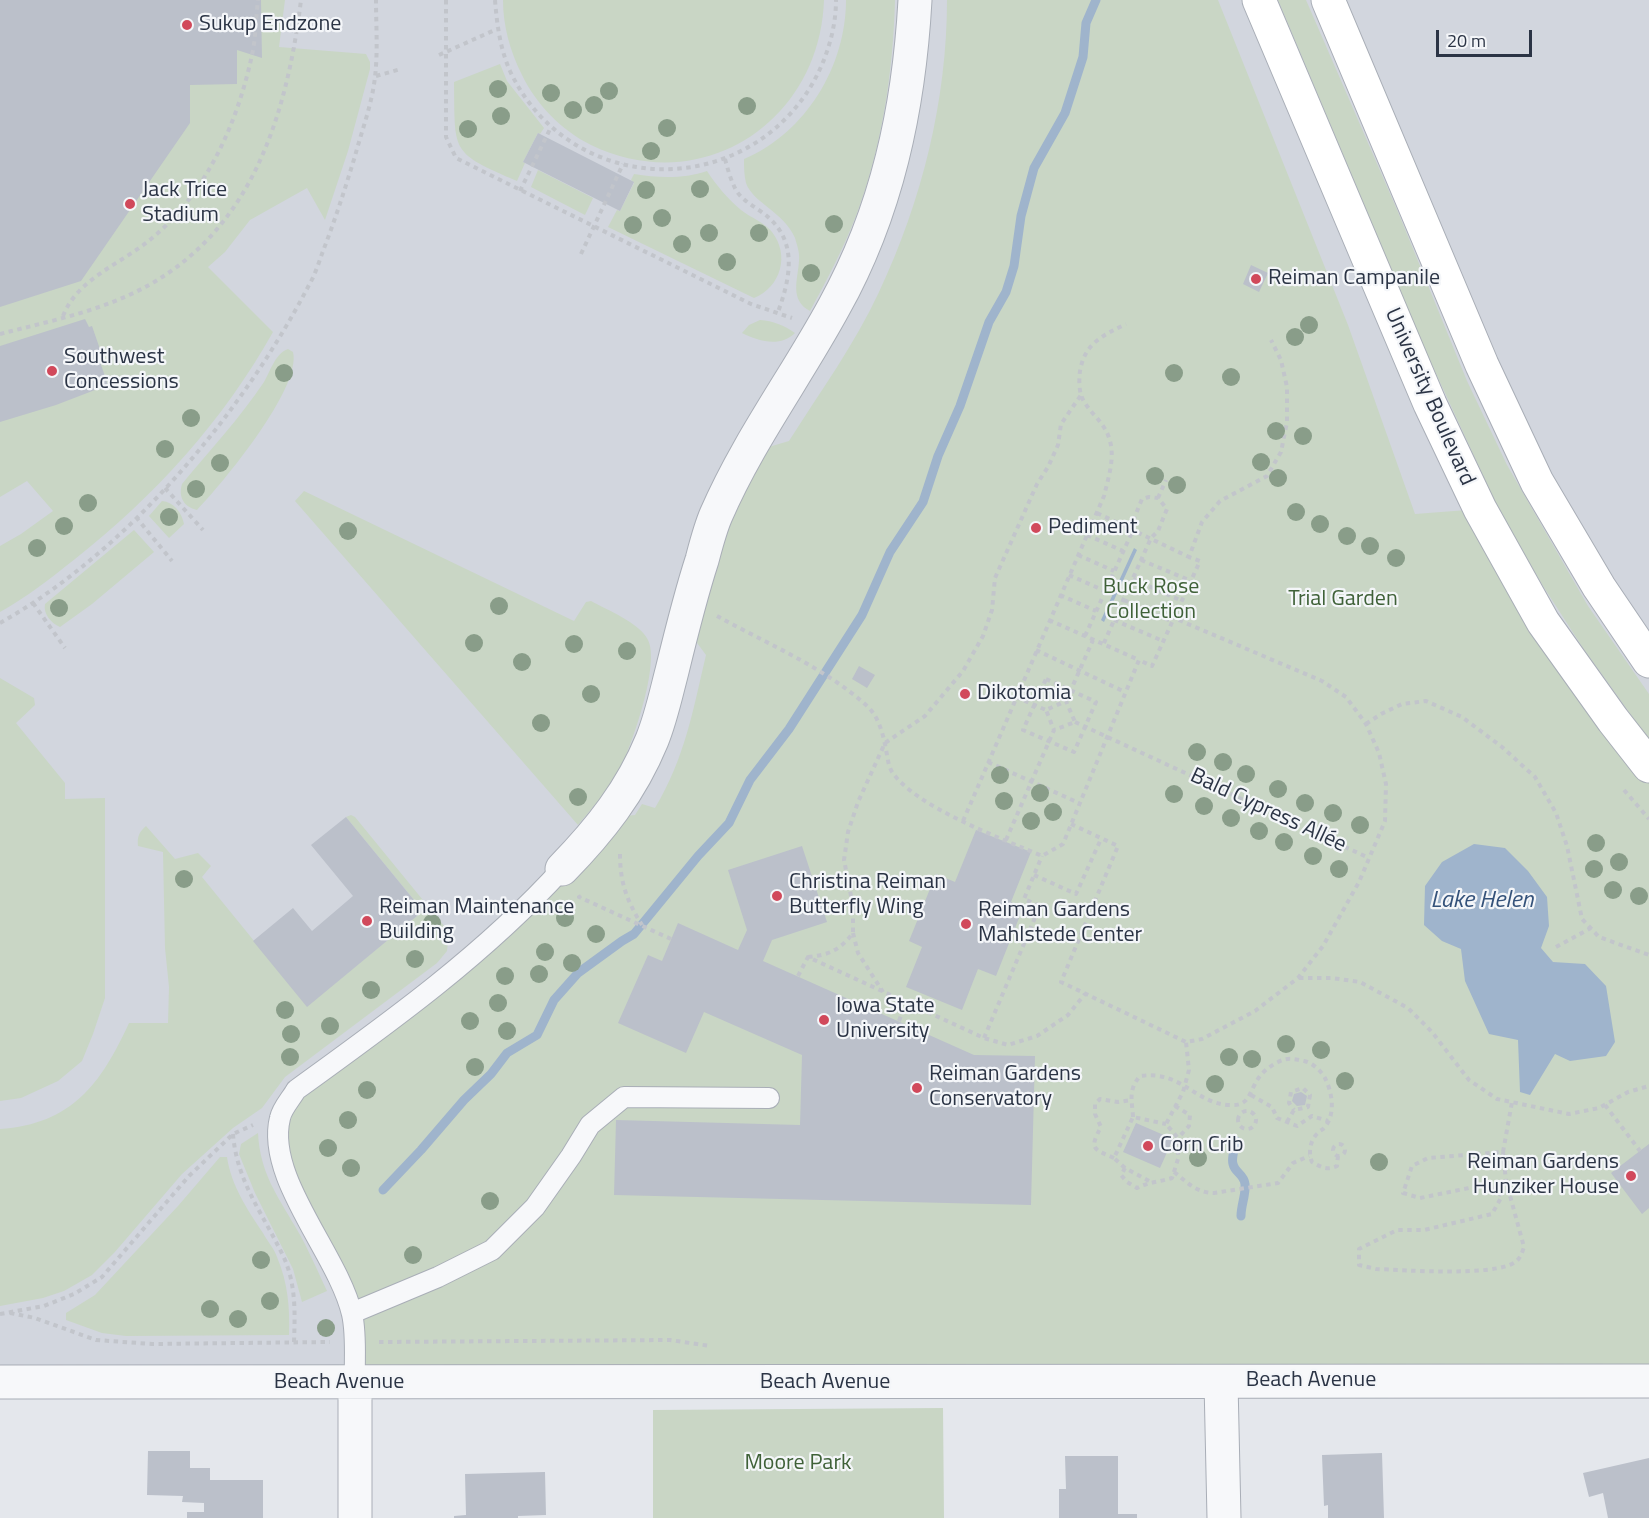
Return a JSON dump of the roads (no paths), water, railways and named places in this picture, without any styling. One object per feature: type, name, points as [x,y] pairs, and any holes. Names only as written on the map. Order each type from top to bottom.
[{"type":"main road","name":"University Boulevard","points":[[1259,0],[1430,404],[1480,509],[1543,621],[1613,720],[1649,766]]},
{"type":"main road","points":[[1328,0],[1482,365],[1537,482],[1599,587],[1649,661]]},
{"type":"street","points":[[562,869],[609,818],[636,774],[659,720],[688,606],[715,517],[745,454],[835,307],[868,239],[898,137],[906,93],[915,0]]},
{"type":"street","name":"Beach Avenue","points":[[0,1382],[1649,1381]]},
{"type":"street","points":[[1221,1382],[1224,1518]]},
{"type":"street","points":[[355,1383],[355,1518]]},
{"type":"lane","points":[[355,1383],[352,1313],[331,1262],[286,1178],[276,1140],[280,1115],[296,1090],[444,978],[521,912],[562,869]]},
{"type":"lane","points":[[352,1313],[438,1277],[492,1250],[535,1207],[590,1125],[624,1097],[769,1098]]},
{"type":"water","points":[[1134,548],[1137,550],[1104,622],[1101,620]]},
{"type":"water","name":"Lake Helen","points":[[1474,844],[1505,848],[1528,871],[1547,897],[1549,926],[1541,948],[1553,962],[1585,964],[1606,986],[1615,1042],[1606,1056],[1570,1061],[1555,1054],[1530,1095],[1520,1092],[1518,1040],[1489,1034],[1465,981],[1461,949],[1442,941],[1424,925],[1425,886],[1442,862]]},
{"type":"waterway","points":[[383,1190],[464,1100],[491,1074],[507,1053],[537,1035],[554,1000],[578,973],[634,934],[698,856],[729,823],[750,780],[789,729],[862,615],[890,552],[923,502],[989,322],[1006,292],[1014,266],[1021,216],[1034,168],[1065,113],[1083,57],[1086,23],[1096,0]]},
{"type":"waterway","points":[[1236,1141],[1233,1164],[1245,1184],[1241,1216]]},
{"type":"place","name":"Sukup Endzone","points":[[187,25]]},
{"type":"place","name":"Jack Trice Stadium","points":[[130,204]]},
{"type":"place","name":"Reiman Campanile","points":[[1256,279]]},
{"type":"place","name":"Southwest Concessions","points":[[52,371]]},
{"type":"place","name":"Pediment","points":[[1036,528]]},
{"type":"place","name":"Dikotomia","points":[[965,694]]},
{"type":"place","name":"Christina Reiman Butterfly Wing","points":[[777,896]]},
{"type":"place","name":"Reiman Maintenance Building","points":[[367,921]]},
{"type":"place","name":"Reiman Gardens Mahlstede Center","points":[[966,924]]},
{"type":"place","name":"Iowa State University","points":[[824,1020]]},
{"type":"place","name":"Reiman Gardens Conservatory","points":[[917,1088]]},
{"type":"place","name":"Corn Crib","points":[[1148,1146]]},
{"type":"place","name":"Reiman Gardens Hunziker House","points":[[1631,1176]]},
{"type":"park label","name":"Buck Rose Collection","points":[[1151,600]]},
{"type":"park label","name":"Trial Garden","points":[[1343,600]]},
{"type":"park label","name":"Moore Park","points":[[798,1464]]}]
